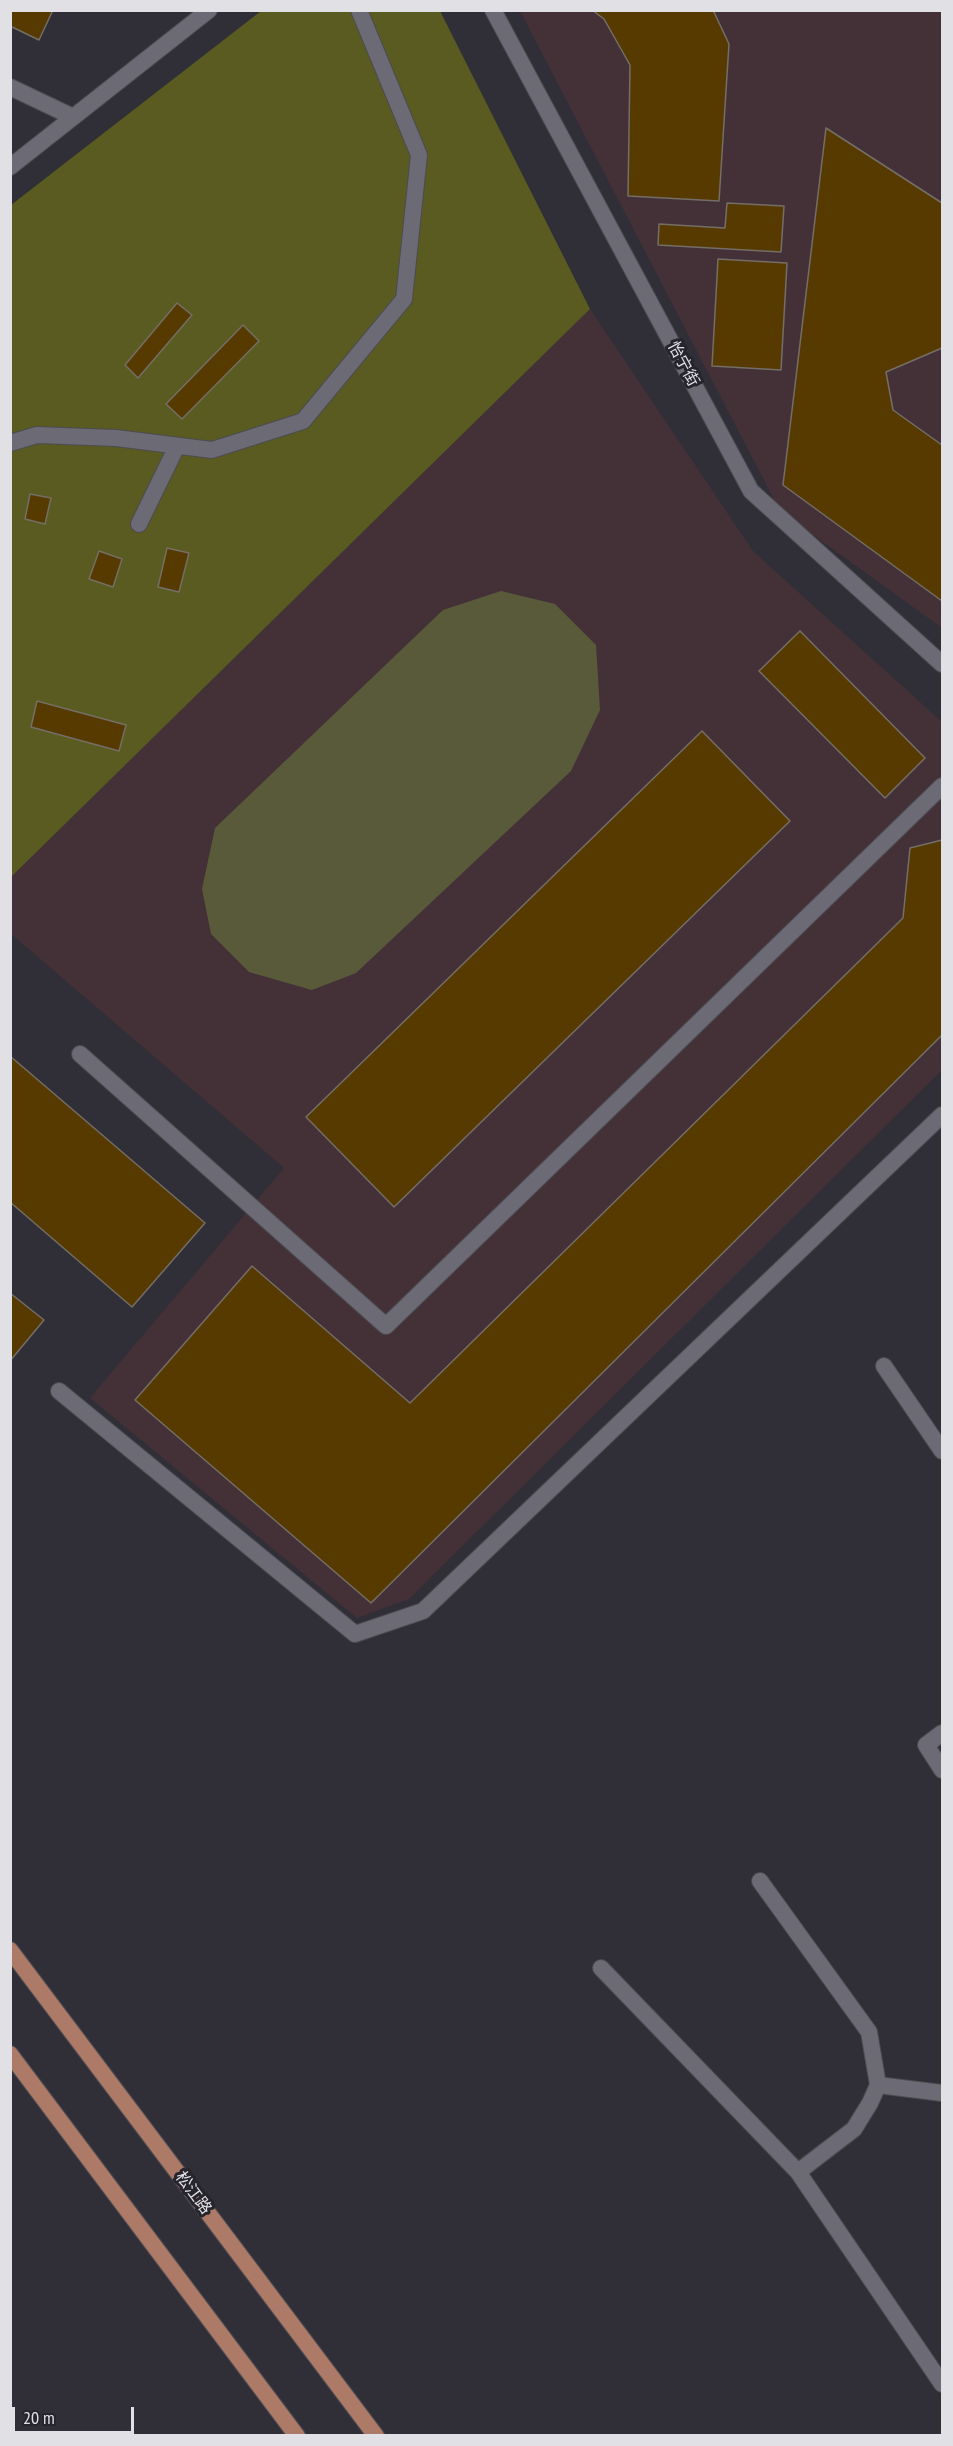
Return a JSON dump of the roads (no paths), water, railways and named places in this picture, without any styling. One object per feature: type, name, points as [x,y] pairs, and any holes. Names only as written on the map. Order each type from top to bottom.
[{"type":"main road","name":"松江路","points":[[10,1950],[376,2436]]},
{"type":"main road","points":[[10,2054],[297,2436]]},
{"type":"street","points":[[10,167],[208,10]]},
{"type":"street","points":[[10,443],[37,435],[116,438],[212,450],[303,421],[404,299],[419,155],[359,10]]},
{"type":"street","name":"怡宁街","points":[[493,10],[751,491],[942,664]]},
{"type":"street","points":[[10,87],[73,117]]},
{"type":"street","points":[[139,524],[177,446]]},
{"type":"street","points":[[80,1054],[386,1326],[942,786]]},
{"type":"street","points":[[59,1391],[355,1634],[423,1611],[942,1115]]},
{"type":"street","points":[[884,1366],[942,1451]]},
{"type":"street","points":[[942,1733],[926,1744],[942,1770]]},
{"type":"street","points":[[760,1881],[869,2032],[878,2085],[854,2129],[798,2172]]},
{"type":"street","points":[[601,1968],[798,2172],[942,2384]]},
{"type":"street","points":[[878,2085],[942,2093]]}]
